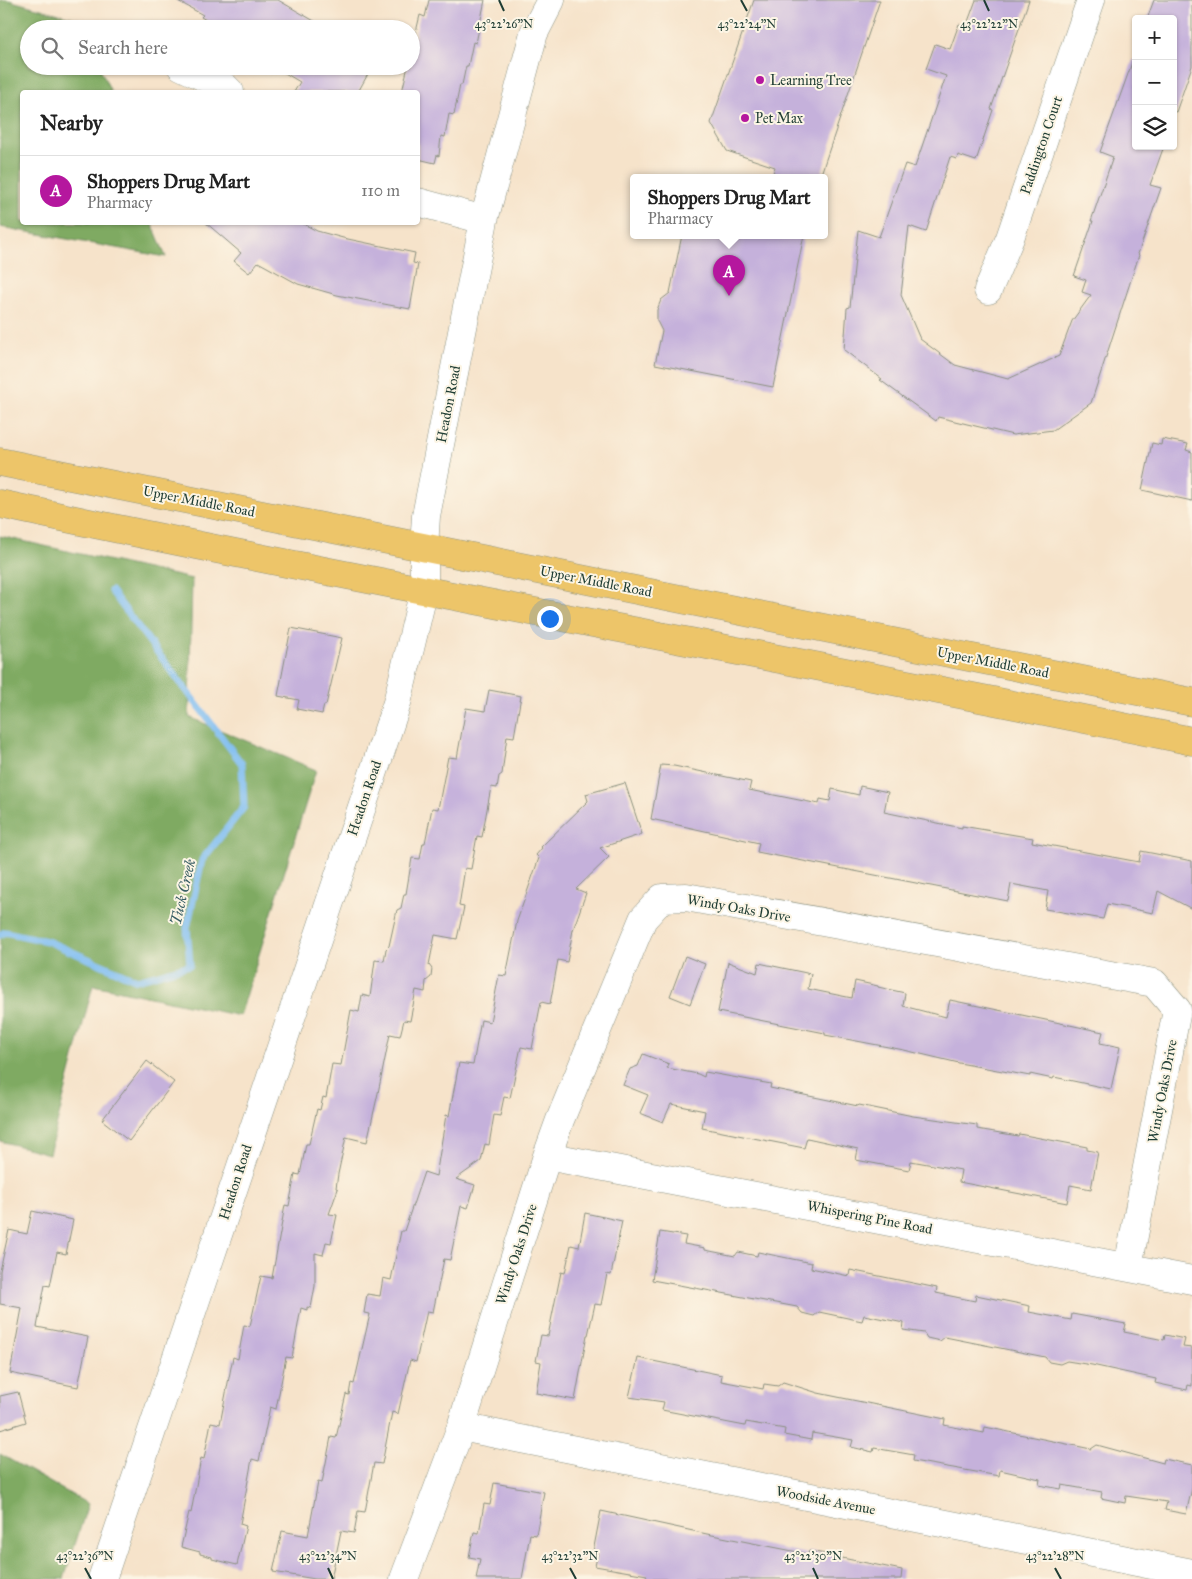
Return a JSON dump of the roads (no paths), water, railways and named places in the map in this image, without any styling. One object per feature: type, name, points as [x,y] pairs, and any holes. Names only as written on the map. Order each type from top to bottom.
[{"type":"main road","name":"Upper Middle Road","points":[[0,462],[1192,702]]},
{"type":"main road","points":[[0,504],[424,590],[1032,708],[1192,741]]},
{"type":"street","name":"Headon Road","points":[[102,1579],[397,704],[424,590],[426,516],[484,220],[534,33],[551,0]]},
{"type":"street","name":"Paddington Court","points":[[988,290],[1010,238],[1091,0]]},
{"type":"street","points":[[200,75],[228,90]]},
{"type":"street","points":[[420,203],[484,220]]},
{"type":"street","name":"Windy Oaks Drive","points":[[404,1579],[461,1427],[560,1120],[643,919],[662,898],[686,897],[1154,982],[1177,1010],[1128,1267]]},
{"type":"street","name":"Whispering Pine Road","points":[[547,1156],[1192,1280]]},
{"type":"street","name":"Woodside Avenue","points":[[461,1427],[1192,1573]]},
{"type":"waterway","name":"Tuck Creek","points":[[0,935],[5,932],[47,941],[137,980],[190,965],[187,928],[202,860],[244,807],[242,764],[111,591]]},
{"type":"place","name":"Learning Tree","points":[[760,80]]},
{"type":"place","name":"Pet Max","points":[[745,118]]},
{"type":"place","name":"Shoppers Drug Mart","points":[[729,296]]}]
